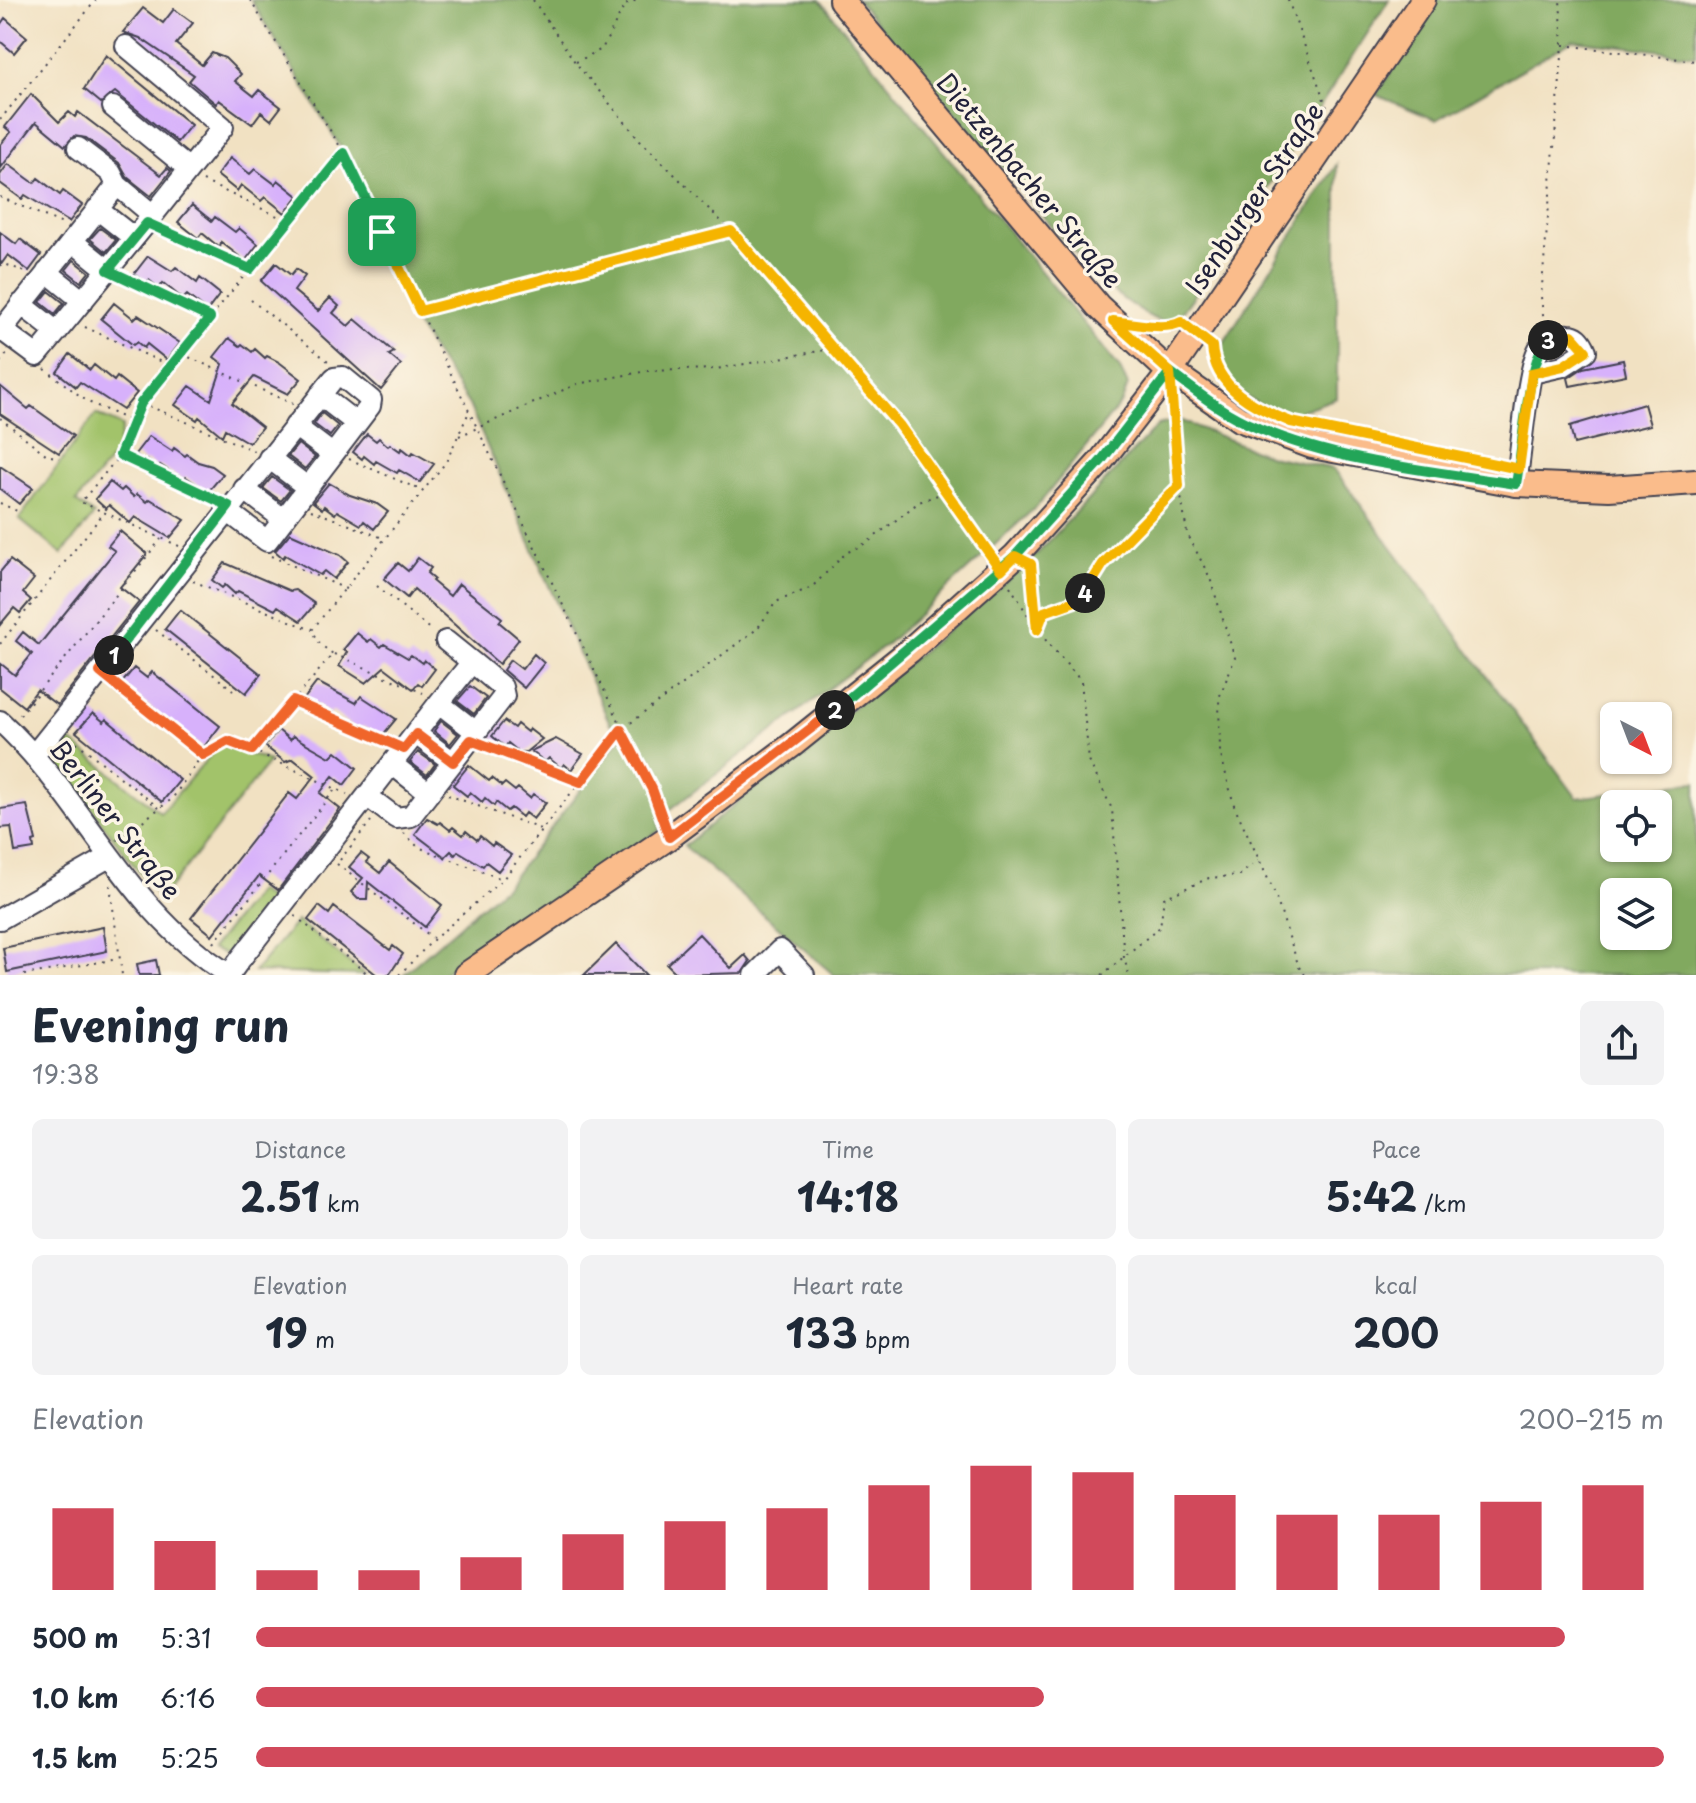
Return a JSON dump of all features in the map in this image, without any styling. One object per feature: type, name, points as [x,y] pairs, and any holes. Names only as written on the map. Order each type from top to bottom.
[{"type":"main road","name":"Dietzenbacher Straße","points":[[841,0],[1071,276],[1113,321],[1170,372],[1230,414],[1276,436],[1369,458],[1516,484],[1609,488],[1696,482]]},
{"type":"main road","name":"Isenburger Straße","points":[[466,975],[669,837],[815,727],[1008,563],[1101,461],[1170,372],[1423,0]]},
{"type":"street","points":[[117,185],[1,331],[37,356],[223,127],[126,46]]},
{"type":"street","points":[[113,107],[189,169]]},
{"type":"street","points":[[78,148],[111,173],[145,225]]},
{"type":"street","points":[[97,209],[145,225]]},
{"type":"street","points":[[76,236],[108,270]]},
{"type":"street","points":[[44,275],[83,301]]},
{"type":"street","points":[[21,304],[62,326]]},
{"type":"street","points":[[1516,484],[1532,373],[1536,354],[1550,339],[1572,335],[1586,351],[1563,366],[1532,373]]},
{"type":"street","points":[[34,755],[228,508],[334,378],[340,375],[371,400],[267,541],[228,508]]},
{"type":"street","points":[[320,395],[356,423]]},
{"type":"street","points":[[301,419],[333,453]]},
{"type":"street","points":[[269,458],[295,503]]},
{"type":"street","points":[[244,489],[295,503]]},
{"type":"street","points":[[364,800],[396,818],[411,816],[505,693],[502,687],[446,641]]},
{"type":"street","points":[[230,975],[472,662]]},
{"type":"street","points":[[439,703],[474,736]]},
{"type":"street","name":"Berliner Straße","points":[[4,725],[34,755],[104,857],[167,928],[230,975]]},
{"type":"street","points":[[404,749],[453,762]]},
{"type":"street","points":[[404,749],[430,791]]},
{"type":"street","points":[[0,919],[104,857]]},
{"type":"street","points":[[755,975],[780,950],[804,975]]},
{"type":"path","points":[[0,120],[96,0]]},
{"type":"path","points":[[250,0],[344,153],[652,789],[669,837]]},
{"type":"path","points":[[533,0],[575,62],[640,140],[731,231],[899,425],[944,492],[1008,563],[1037,630],[1081,681],[1089,761],[1112,809],[1124,958],[1129,975]]},
{"type":"path","points":[[575,62],[602,49],[625,5],[637,0]]},
{"type":"path","points":[[1288,0],[1335,132]]},
{"type":"path","points":[[1550,339],[1542,318],[1541,297],[1563,45],[1560,0]]},
{"type":"path","points":[[1563,45],[1696,61]]},
{"type":"path","points":[[195,553],[81,502],[120,455],[141,403],[344,153]]},
{"type":"path","points":[[189,169],[198,179],[289,221]]},
{"type":"path","points":[[0,197],[76,236]]},
{"type":"path","points":[[145,225],[250,269]]},
{"type":"path","points":[[420,311],[731,231]]},
{"type":"path","points":[[0,262],[44,275]]},
{"type":"path","points":[[108,270],[210,318]]},
{"type":"path","points":[[251,300],[331,364],[340,375]]},
{"type":"path","points":[[1141,324],[1166,328],[1181,322],[1212,346],[1217,371],[1253,404]]},
{"type":"path","points":[[62,326],[171,367]]},
{"type":"path","points":[[457,436],[477,431],[577,384],[647,371],[716,369],[832,349]]},
{"type":"path","points":[[181,354],[301,419]]},
{"type":"path","points":[[37,356],[48,373],[88,402],[132,422]]},
{"type":"path","points":[[1172,401],[1179,486],[1187,533],[1210,578],[1235,658],[1219,698],[1220,752],[1234,805],[1259,859],[1299,967],[1305,975]]},
{"type":"path","points":[[141,403],[269,458]]},
{"type":"path","points":[[312,630],[446,462],[469,412]]},
{"type":"path","points":[[0,418],[47,455],[59,458]]},
{"type":"path","points":[[333,453],[423,491]]},
{"type":"path","points":[[120,455],[228,508]]},
{"type":"path","points":[[1037,630],[1044,612],[1081,599],[1103,564],[1179,486]]},
{"type":"path","points":[[399,975],[434,939],[503,879],[621,730],[757,629],[776,602],[812,587],[846,553],[868,542],[919,502],[944,492]]},
{"type":"path","points":[[0,503],[19,512]]},
{"type":"path","points":[[295,503],[385,539]]},
{"type":"path","points":[[0,644],[103,514]]},
{"type":"path","points":[[4,725],[162,538]]},
{"type":"path","points":[[267,541],[260,552],[346,589]]},
{"type":"path","points":[[1008,563],[1031,564],[1037,630]]},
{"type":"path","points":[[177,575],[312,630],[321,645],[333,654],[439,703]]},
{"type":"path","points":[[377,586],[446,641]]},
{"type":"path","points":[[142,619],[233,690]]},
{"type":"path","points":[[252,750],[333,654]]},
{"type":"path","points":[[100,672],[203,755]]},
{"type":"path","points":[[293,701],[404,749]]},
{"type":"path","points":[[57,726],[160,810]]},
{"type":"path","points":[[474,736],[581,782]]},
{"type":"path","points":[[122,975],[110,876],[104,857],[180,791],[203,755],[228,741],[364,800]]},
{"type":"path","points":[[203,957],[337,787]]},
{"type":"path","points":[[430,791],[543,830]]},
{"type":"path","points":[[396,818],[400,829],[418,847],[503,879]]},
{"type":"path","points":[[1102,975],[1160,927],[1164,898],[1209,878],[1240,875],[1259,859]]},
{"type":"path","points":[[337,864],[434,939]]},
{"type":"path","points":[[295,916],[369,975]]},
{"type":"path","points":[[24,975],[120,959]]},
{"type":"green space","points":[[251,0],[820,0],[1119,367],[1128,385],[1122,402],[1039,504],[887,644],[659,818],[660,830],[441,975],[403,975],[508,883],[627,730],[610,724],[469,405],[412,319],[344,153]]},
{"type":"green space","points":[[857,0],[1389,0],[1223,256],[1172,326],[1125,300],[1080,259]]},
{"type":"green space","points":[[1438,0],[1696,0],[1696,55],[1573,40],[1436,120],[1376,95]]},
{"type":"green space","points":[[1337,164],[1337,398],[1300,411],[1304,419],[1294,418],[1258,404],[1237,389],[1221,368],[1221,347]]},
{"type":"green space","points":[[96,414],[122,426],[117,452],[76,502],[94,515],[62,554],[19,519]]},
{"type":"green space","points":[[1179,420],[1270,456],[1334,469],[1577,798],[1600,795],[1600,862],[1672,862],[1672,790],[1636,790],[1696,782],[1696,975],[834,975],[684,846],[991,595],[1039,552],[1158,425]]},
{"type":"green space","points":[[63,735],[161,813],[217,747],[222,745],[270,761],[160,900],[51,755]]},
{"type":"green space","points":[[258,891],[272,902],[230,956],[211,949]]},
{"type":"green space","points":[[297,921],[365,975],[254,972]]},
{"type":"building","points":[[143,8],[163,23],[174,9],[193,23],[176,44],[202,65],[212,53],[225,58],[241,74],[235,81],[254,96],[259,90],[281,107],[271,120],[261,112],[252,124],[219,100],[216,104],[189,81],[194,75],[140,38],[123,32]]},
{"type":"building","points":[[5,18],[27,37],[14,53],[0,41],[0,25]]},
{"type":"building","points":[[106,55],[191,125],[177,142],[115,92],[101,103],[84,89]]},
{"type":"building","points":[[31,94],[59,122],[69,112],[75,117],[78,112],[161,175],[167,168],[171,171],[151,196],[127,177],[119,163],[86,138],[74,136],[65,146],[36,122],[0,169],[0,145],[11,132],[5,127]]},
{"type":"building","points":[[230,158],[250,174],[255,169],[275,184],[278,180],[298,196],[285,213],[265,197],[261,201],[241,185],[237,191],[217,175]]},
{"type":"building","points":[[8,164],[34,183],[38,178],[60,195],[63,191],[82,205],[69,222],[25,195],[22,199],[0,183],[0,175]]},
{"type":"building","points":[[192,205],[212,221],[215,217],[235,232],[239,228],[258,244],[245,261],[221,242],[220,248],[202,233],[198,238],[178,222]]},
{"type":"building","points":[[100,228],[116,240],[106,252],[90,239]]},
{"type":"building","points":[[0,232],[16,244],[20,239],[41,255],[29,271],[8,255],[0,266]]},
{"type":"building","points":[[148,256],[172,271],[176,267],[197,283],[200,278],[220,294],[207,311],[187,295],[183,299],[163,283],[159,288],[149,280],[146,283],[134,274]]},
{"type":"building","points":[[74,260],[89,272],[81,282],[66,270]]},
{"type":"building","points":[[276,263],[291,275],[296,269],[305,276],[294,291],[318,311],[330,298],[339,306],[333,313],[348,326],[355,319],[394,352],[389,355],[401,365],[381,390],[261,281]]},
{"type":"building","points":[[49,291],[64,303],[55,314],[40,302]]},
{"type":"building","points":[[114,303],[134,319],[138,315],[180,343],[167,360],[147,344],[144,348],[137,342],[133,345],[101,319]]},
{"type":"building","points":[[229,338],[252,352],[255,349],[265,358],[267,356],[279,362],[301,379],[288,394],[254,377],[232,403],[262,427],[249,443],[225,429],[222,436],[199,417],[197,420],[175,405],[190,386],[211,400],[223,364],[214,357]]},
{"type":"building","points":[[70,354],[90,370],[94,365],[114,381],[117,377],[137,393],[123,410],[80,382],[76,387],[57,372]]},
{"type":"building","points":[[1623,360],[1626,375],[1570,386],[1568,378],[1583,368]]},
{"type":"building","points":[[0,386],[28,409],[31,406],[73,436],[59,453],[0,414]]},
{"type":"building","points":[[1644,404],[1650,425],[1574,444],[1570,426]]},
{"type":"building","points":[[322,413],[338,426],[330,436],[314,424]]},
{"type":"building","points":[[367,434],[376,441],[379,438],[388,446],[390,444],[400,451],[402,448],[411,455],[413,452],[434,464],[420,482],[376,461],[374,464],[364,456],[362,459],[353,452]]},
{"type":"building","points":[[149,436],[172,451],[174,448],[223,474],[208,492],[186,477],[183,480],[160,465],[158,468],[147,460],[145,462],[135,454]]},
{"type":"building","points":[[298,444],[315,457],[305,469],[288,456]]},
{"type":"building","points":[[0,466],[33,488],[19,504],[0,489]]},
{"type":"building","points":[[272,477],[290,490],[281,501],[263,488]]},
{"type":"building","points":[[110,482],[121,491],[124,488],[134,497],[137,494],[147,502],[150,499],[185,520],[170,538],[135,517],[130,523],[109,505],[106,509],[95,499]]},
{"type":"building","points":[[329,483],[388,512],[374,529],[364,521],[361,525],[337,511],[335,514],[324,506],[322,509],[313,502]]},
{"type":"building","points":[[120,531],[147,554],[120,587],[139,602],[57,705],[37,690],[24,707],[0,688],[0,663],[15,675],[32,654],[16,641],[23,632],[39,645],[115,551],[108,546]]},
{"type":"building","points":[[290,533],[340,555],[348,562],[334,579],[324,571],[320,575],[285,555],[283,558],[275,551]]},
{"type":"building","points":[[418,558],[431,568],[427,573],[434,579],[432,581],[450,596],[459,584],[502,618],[499,622],[519,639],[499,664],[414,589],[407,598],[384,579],[398,563],[408,571]]},
{"type":"building","points":[[10,560],[34,579],[23,593],[31,600],[20,613],[14,608],[0,625],[0,572]]},
{"type":"building","points":[[225,563],[290,591],[295,590],[315,604],[301,621],[278,606],[275,610],[238,591],[235,594],[225,585],[222,588],[212,580]]},
{"type":"building","points":[[180,610],[261,674],[246,693],[165,629]]},
{"type":"building","points":[[357,633],[368,642],[371,639],[381,647],[384,644],[408,658],[411,655],[422,663],[424,660],[435,669],[422,686],[418,683],[413,689],[384,667],[366,683],[339,666],[347,652],[343,650]]},
{"type":"building","points":[[534,654],[544,663],[524,688],[503,670],[510,660],[522,669]]},
{"type":"building","points":[[134,668],[147,678],[152,672],[220,726],[203,748],[121,684]]},
{"type":"building","points":[[317,682],[356,703],[361,696],[396,719],[382,736],[363,726],[359,732],[332,711],[329,714],[304,699]]},
{"type":"building","points":[[470,686],[486,698],[474,714],[457,701]]},
{"type":"building","points":[[93,713],[104,722],[106,719],[180,780],[162,802],[76,732]]},
{"type":"building","points":[[441,721],[458,734],[450,744],[434,731]]},
{"type":"building","points":[[504,721],[514,728],[517,724],[527,732],[529,729],[542,739],[526,752],[519,752],[508,743],[505,747],[492,736]]},
{"type":"building","points":[[278,730],[290,740],[293,736],[330,757],[336,751],[357,768],[344,785],[333,776],[320,793],[340,809],[278,890],[259,876],[212,935],[191,918],[289,793],[297,799],[315,776],[293,759],[285,762],[265,746]]},
{"type":"building","points":[[556,739],[583,754],[571,770],[564,764],[561,768],[549,758],[545,762],[531,751]]},
{"type":"building","points":[[418,752],[435,764],[427,775],[410,762]]},
{"type":"building","points":[[469,765],[489,781],[492,778],[502,786],[505,783],[515,791],[518,788],[530,798],[533,794],[546,803],[533,819],[525,813],[522,817],[511,808],[507,811],[496,802],[494,806],[485,798],[482,802],[470,792],[467,796],[453,785]]},
{"type":"building","points":[[27,805],[36,841],[33,842],[34,849],[15,852],[11,827],[0,828],[0,809]]},
{"type":"building","points":[[427,818],[438,824],[440,822],[450,830],[453,827],[463,835],[466,831],[477,840],[480,836],[511,855],[498,871],[486,862],[483,866],[458,851],[455,855],[451,851],[445,857],[415,834]]},
{"type":"building","points":[[361,853],[369,859],[366,862],[380,873],[389,862],[442,905],[425,927],[368,882],[367,899],[358,899],[351,892],[363,878],[349,867]]},
{"type":"building","points":[[319,906],[329,914],[334,907],[390,950],[393,946],[403,954],[389,975],[377,975],[308,920]]},
{"type":"building","points":[[103,927],[107,951],[7,972],[3,948]]},
{"type":"building","points":[[699,934],[731,968],[745,955],[750,961],[742,973],[678,975],[667,964]]},
{"type":"building","points":[[616,944],[646,975],[584,975]]},
{"type":"building","points":[[156,960],[159,975],[139,975],[137,964]]},
{"type":"route","points":[[382,232],[344,153],[250,269],[147,223],[108,270],[210,318],[141,403],[120,455],[229,506],[100,672],[203,755],[216,744],[228,741],[252,750],[293,701],[404,749],[416,734],[453,762],[471,740],[581,782],[621,730],[652,789],[669,837],[792,745],[909,651],[988,582],[1015,556],[1074,492],[1170,372],[1222,409],[1276,436],[1369,458],[1516,484],[1519,469],[1524,439],[1532,373],[1533,366],[1536,354],[1544,342],[1566,335],[1577,337],[1586,351],[1582,357],[1563,366],[1532,373],[1519,469],[1291,422],[1264,411],[1224,380],[1217,371],[1212,346],[1181,322],[1166,328],[1151,323],[1113,321],[1170,372],[1179,486],[1103,564],[1081,599],[1044,612],[1037,630],[1031,564],[1015,556],[1001,570],[944,492],[899,425],[731,231],[420,311],[382,232]]}]
